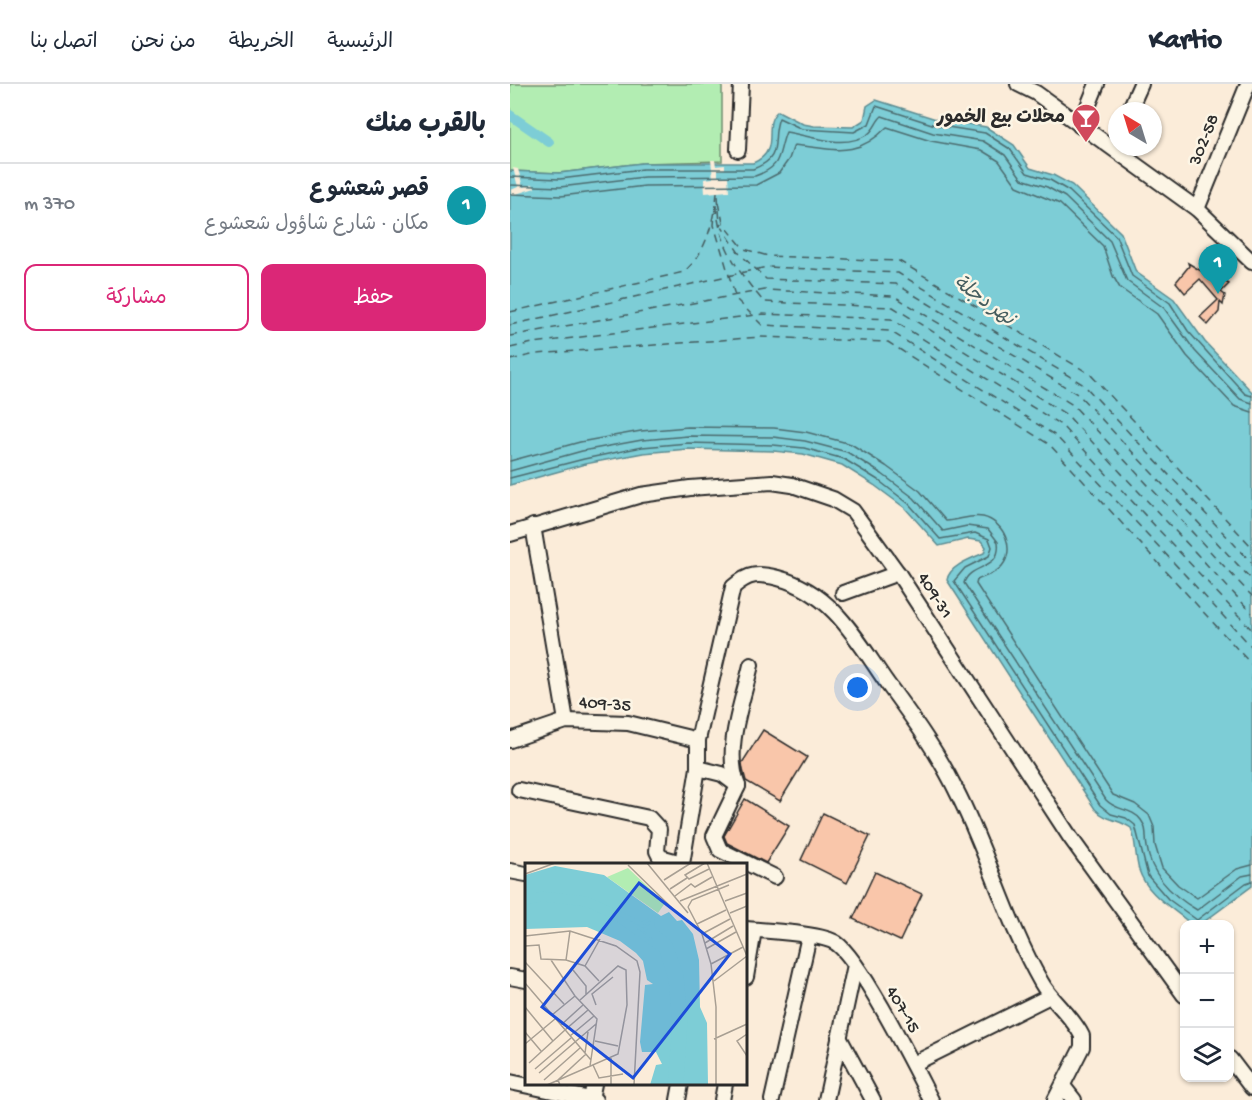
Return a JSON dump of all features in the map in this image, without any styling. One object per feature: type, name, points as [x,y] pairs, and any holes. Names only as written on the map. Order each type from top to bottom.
[{"type":"street","points":[[738,150],[741,84]]},
{"type":"street","points":[[1018,84],[1038,89],[1080,126],[1108,140]]},
{"type":"street","points":[[1080,126],[1098,84]]},
{"type":"street","points":[[1133,102],[1141,84]]},
{"type":"street","name":"302-58","points":[[1197,209],[1248,84]]},
{"type":"street","points":[[1130,156],[1197,209],[1252,262]]},
{"type":"street","name":"409-31","points":[[510,534],[641,495],[690,488],[772,482],[792,484],[833,499],[853,511],[898,573],[1070,837],[1180,988]]},
{"type":"street","points":[[533,526],[566,721]]},
{"type":"street","points":[[682,863],[698,768],[698,740],[733,587],[743,578],[758,573],[797,584],[824,600],[856,637],[934,748],[957,791],[1016,931],[1050,996],[1083,1036],[1082,1047],[1054,1100]]},
{"type":"street","points":[[843,593],[898,573]]},
{"type":"street","points":[[746,863],[720,850],[714,836],[738,786],[734,775],[733,748],[751,665]]},
{"type":"street","name":"409-35","points":[[510,740],[566,721],[628,723],[698,740]]},
{"type":"street","points":[[698,768],[722,774],[738,786]]},
{"type":"street","points":[[519,790],[649,818],[659,829],[657,851],[660,856],[679,863]]},
{"type":"street","points":[[747,863],[775,877]]},
{"type":"street","points":[[510,871],[525,874]]},
{"type":"street","points":[[747,965],[750,929],[809,936],[772,1100]]},
{"type":"street","name":"407-15","points":[[809,936],[836,942],[855,965],[913,1064],[931,1100]]},
{"type":"street","points":[[826,1100],[855,965]]},
{"type":"street","points":[[510,977],[525,980]]},
{"type":"street","points":[[913,1064],[1050,996]]},
{"type":"street","points":[[839,1037],[873,1100]]},
{"type":"street","points":[[1234,1064],[1252,1088]]},
{"type":"street","points":[[510,1082],[593,1100],[594,1085]]},
{"type":"street","points":[[678,1100],[681,1085]]},
{"type":"street","points":[[722,1100],[725,1085]]},
{"type":"street","points":[[1063,1086],[1074,1100]]},
{"type":"green space","points":[[510,84],[722,84],[722,161],[643,163],[559,173],[510,171]]},
{"type":"water","name":"نهر دجلة","points":[[876,100],[936,119],[986,127],[1014,145],[1030,168],[1053,175],[1072,185],[1121,233],[1136,272],[1174,299],[1205,342],[1252,392],[1252,886],[1206,920],[1186,920],[1148,887],[1139,870],[1131,828],[1104,816],[1095,809],[947,580],[956,567],[984,553],[986,547],[981,541],[968,539],[939,546],[905,508],[874,485],[842,465],[803,454],[688,449],[643,453],[585,464],[510,485],[510,171],[559,173],[642,163],[753,163],[762,158],[767,151],[771,123],[778,111],[803,124],[853,127],[864,120],[867,106]]},
{"type":"pier","points":[[711,160],[715,160],[716,166],[725,165],[725,169],[718,170],[718,177],[728,176],[729,191],[705,193],[704,179],[713,178]]},
{"type":"pier","points":[[513,168],[518,169],[523,187],[533,184],[535,188],[513,195],[511,190],[518,187]]},
{"type":"building","points":[[1188,263],[1216,280],[1219,278],[1229,284],[1221,292],[1225,295],[1223,305],[1220,302],[1219,312],[1208,325],[1200,317],[1218,300],[1200,279],[1185,293],[1176,282],[1189,266]]},
{"type":"building","points":[[763,730],[807,757],[780,801],[746,781],[743,770],[742,763]]},
{"type":"building","points":[[745,799],[789,826],[766,863],[727,843],[724,836]]},
{"type":"building","points":[[823,813],[870,836],[847,883],[801,860]]},
{"type":"building","points":[[875,872],[922,894],[900,941],[853,919]]},
{"type":"waterway","points":[[510,115],[549,142]]},
{"type":"ferry route","points":[[717,192],[714,225],[736,299],[762,325],[890,331],[1056,436],[1252,647]]},
{"type":"ferry route","points":[[718,196],[720,224],[739,253],[766,279],[896,284],[1079,395],[1252,580]]},
{"type":"ferry route","points":[[719,202],[723,223],[744,249],[768,256],[899,261],[1090,374],[1252,547]]},
{"type":"ferry route","points":[[510,312],[684,272],[702,250],[715,205]]},
{"type":"ferry route","points":[[717,205],[718,219],[726,245],[739,269],[764,302],[893,307],[1067,415],[1252,613]]},
{"type":"ferry route","points":[[510,325],[767,267],[898,273],[1084,385],[1252,563]]},
{"type":"ferry route","points":[[510,336],[765,290],[894,296],[1073,405],[1252,596]]},
{"type":"ferry route","points":[[510,348],[533,343],[763,314],[891,319],[1061,425],[1252,630]]},
{"type":"ferry route","points":[[510,360],[536,354],[761,337],[888,342],[1050,445],[1252,665]]},
{"type":"place","name":"محلات بيع الخمور","points":[[1086,144]]},
{"type":"place","name":"قصر شعشوع","points":[[1218,294]]}]
